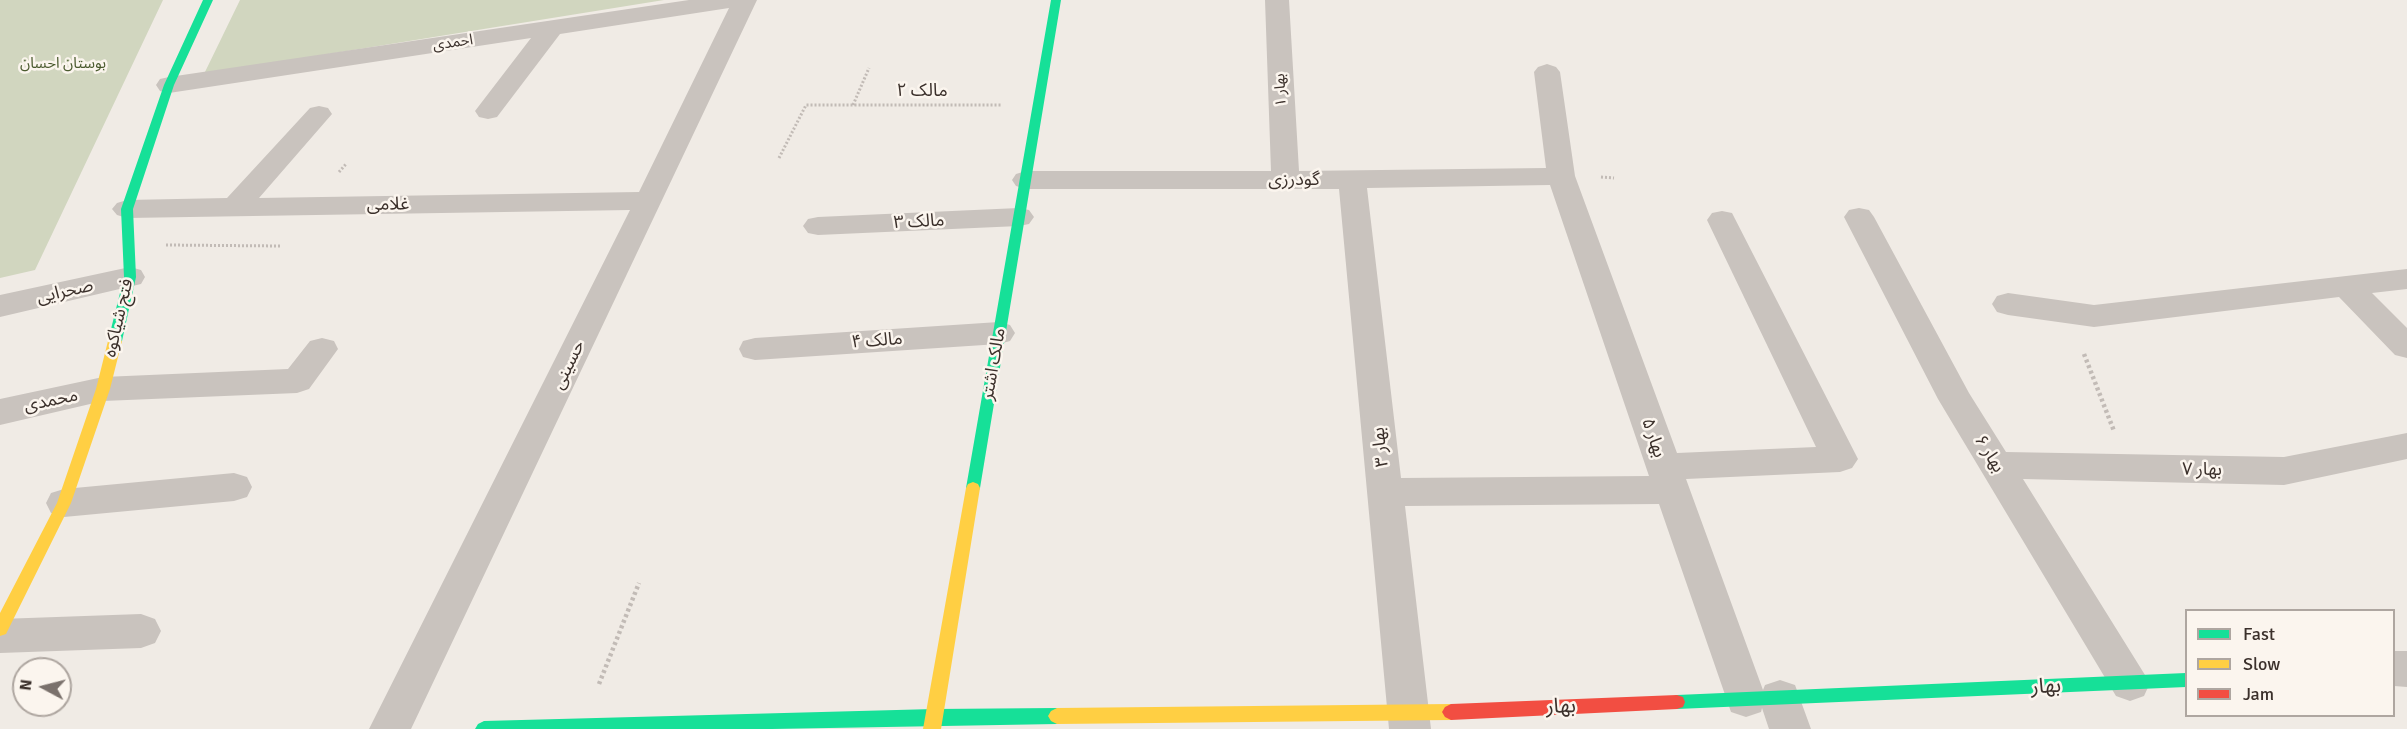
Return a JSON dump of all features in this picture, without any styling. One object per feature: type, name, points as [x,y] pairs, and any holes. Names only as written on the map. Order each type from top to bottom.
[{"type":"street","name":"فتح شیاکوه","points":[[0,629],[64,502],[103,390],[130,277],[127,209],[169,85],[208,0]]},
{"type":"street","name":"احمدی","points":[[169,85],[737,0]]},
{"type":"street","name":"حسینی","points":[[390,729],[745,0]]},
{"type":"street","name":"مالک اشتر","points":[[934,723],[1056,0]]},
{"type":"street","name":"بهار ۱","points":[[1277,0],[1285,180]]},
{"type":"street","points":[[488,111],[552,28]]},
{"type":"street","name":"بهار ۵","points":[[1546,72],[1562,176],[1667,479],[1772,709]]},
{"type":"street","points":[[235,207],[320,114]]},
{"type":"street","name":"گودرزی","points":[[1026,180],[1352,180],[1562,176]]},
{"type":"street","name":"بهار ۳","points":[[1352,180],[1409,721]]},
{"type":"street","name":"غلامی","points":[[127,209],[649,201]]},
{"type":"street","name":"مالک ۳","points":[[818,226],[1019,217]]},
{"type":"street","name":"بهار ۶","points":[[1859,218],[1955,399],[2130,683]]},
{"type":"street","points":[[1385,492],[1667,479],[1840,459],[1722,220]]},
{"type":"street","name":"صحرایی","points":[[0,306],[130,277]]},
{"type":"street","points":[[2008,304],[2094,316],[2407,279]]},
{"type":"street","points":[[2346,286],[2407,346]]},
{"type":"street","name":"مالک ۴","points":[[755,349],[999,333]]},
{"type":"street","name":"محمدی","points":[[0,412],[103,390],[297,381],[322,349]]},
{"type":"street","name":"بهار ۷","points":[[1995,465],[2284,471],[2407,446]]},
{"type":"street","points":[[64,502],[234,487]]},
{"type":"street","points":[[0,636],[141,631]]},
{"type":"street","name":"بهار","points":[[484,729],[934,723],[1409,721],[1772,709],[2185,680]]},
{"type":"path","points":[[854,105],[868,68]]},
{"type":"path","name":"مالک ۲","points":[[778,158],[806,105],[1038,105]]},
{"type":"path","points":[[129,244],[281,246]]},
{"type":"path","points":[[2084,354],[2129,468]]},
{"type":"path","points":[[582,727],[639,583]]},
{"type":"green space","name":"بوستان احسان","points":[[0,0],[163,0],[35,270],[0,278]]},
{"type":"green space","points":[[240,0],[664,0],[204,74]]},
{"type":"traffic: fast","points":[[115,341],[130,277],[127,209],[169,85],[208,0]]},
{"type":"traffic: fast","points":[[973,488],[1056,0]]},
{"type":"traffic: fast","points":[[1677,702],[2185,680]]},
{"type":"traffic: fast","points":[[484,729],[1057,716]]},
{"type":"traffic: slow","points":[[0,629],[64,503],[103,389],[115,341]]},
{"type":"traffic: slow","points":[[932,729],[973,488]]},
{"type":"traffic: slow","points":[[1057,716],[1451,712]]},
{"type":"traffic: jam","points":[[1451,712],[1677,702]]}]
